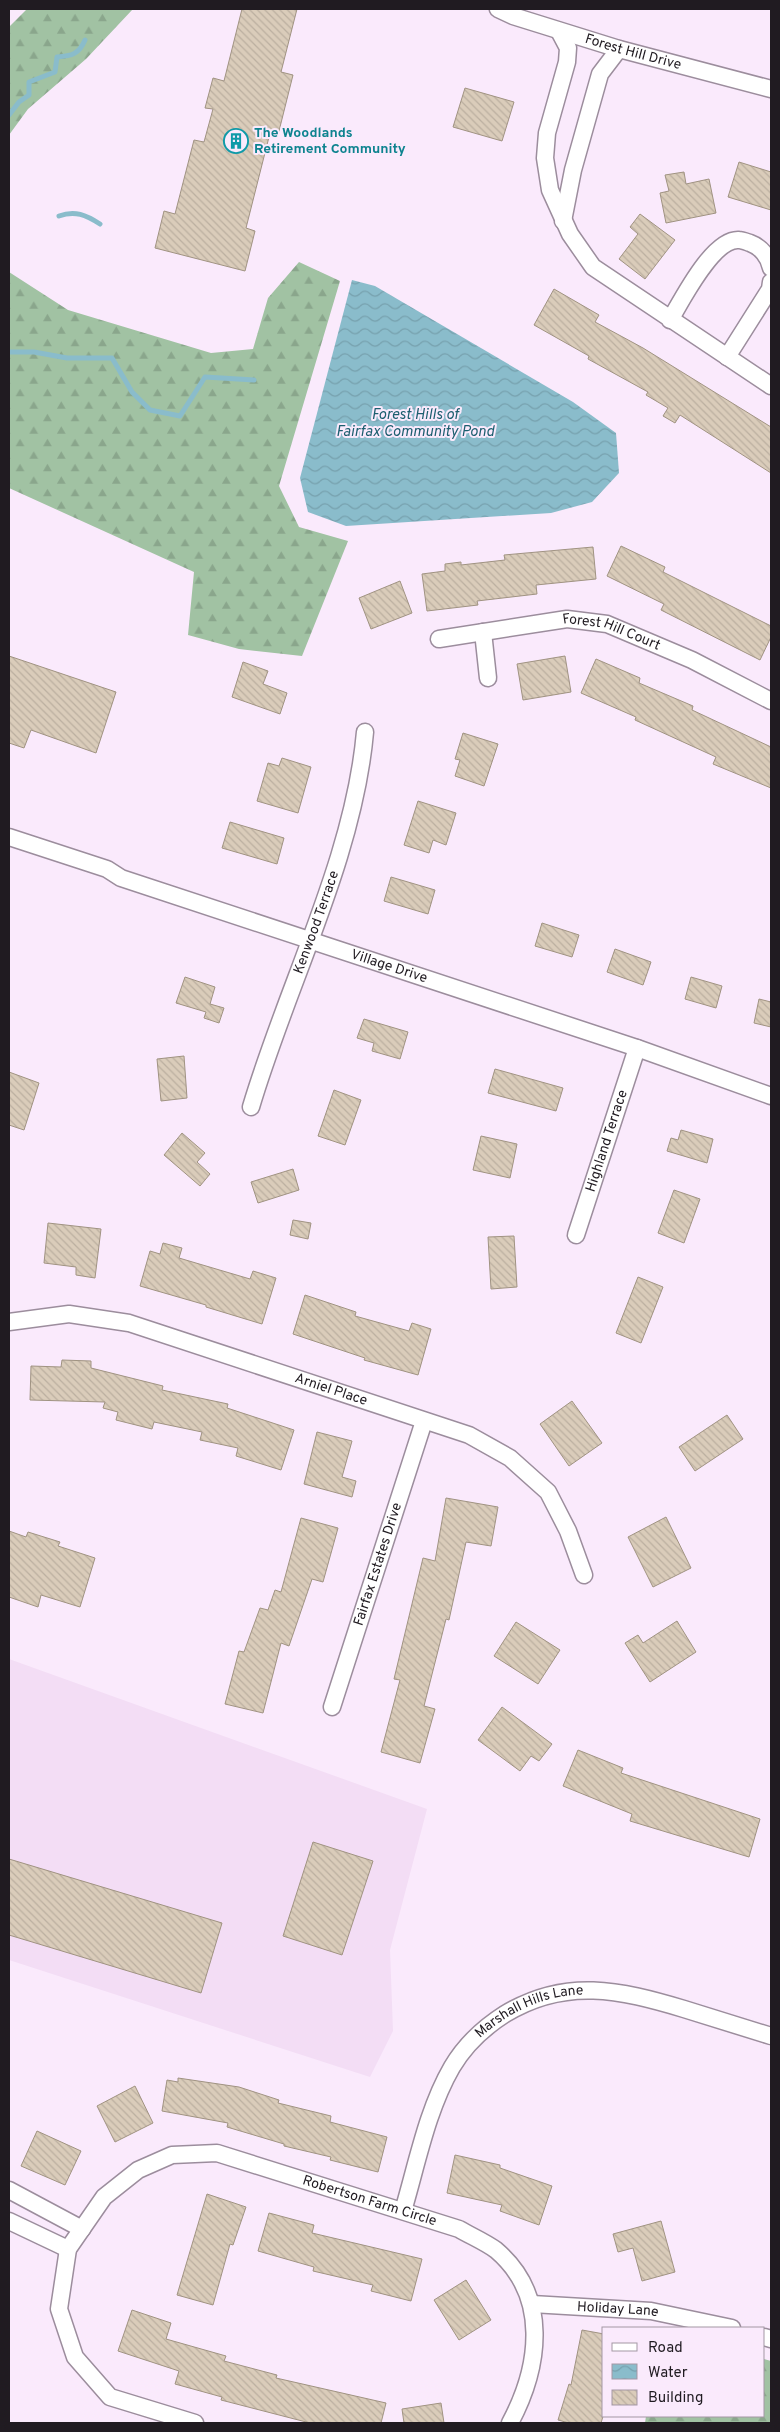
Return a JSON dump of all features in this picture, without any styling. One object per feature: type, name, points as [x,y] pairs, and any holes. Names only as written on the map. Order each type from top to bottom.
[{"type":"street","name":"Forest Hill Drive","points":[[498,9],[559,31],[771,89]]},
{"type":"street","points":[[559,31],[568,48],[567,62],[547,133],[545,158],[550,190],[563,223],[593,267],[771,386]]},
{"type":"street","points":[[563,223],[568,193],[600,74],[619,48]]},
{"type":"street","points":[[670,320],[700,270],[722,245],[738,239],[757,246],[769,259],[771,268]]},
{"type":"street","points":[[727,357],[770,289],[771,282]]},
{"type":"street","name":"Forest Hill Court","points":[[439,639],[567,619],[607,624],[683,656],[771,701]]},
{"type":"street","points":[[483,632],[488,678]]},
{"type":"street","name":"Kenwood Terrace","points":[[251,1107],[350,818],[362,772],[366,732]]},
{"type":"street","name":"Village Drive","points":[[9,837],[107,869],[121,878],[637,1048],[771,1096]]},
{"type":"street","name":"Highland Terrace","points":[[576,1235],[637,1048]]},
{"type":"street","name":"Arniel Place","points":[[9,1322],[68,1314],[130,1323],[469,1435],[510,1458],[548,1492],[568,1532],[584,1575]]},
{"type":"street","name":"Fairfax Estates Drive","points":[[332,1707],[424,1421]]},
{"type":"street","name":"Marshall Hills Lane","points":[[403,2211],[436,2101],[452,2067],[470,2042],[486,2026],[514,2008],[549,1994],[580,1990],[607,1991],[634,1994],[771,2036]]},
{"type":"street","name":"Robertson Farm Circle","points":[[195,2423],[110,2397],[75,2358],[59,2309],[68,2249],[104,2197],[138,2170],[172,2155],[217,2153],[459,2229],[496,2250],[521,2279],[532,2304],[536,2345],[520,2405],[510,2423]]},
{"type":"street","points":[[9,2190],[82,2229]]},
{"type":"street","points":[[9,2221],[68,2249]]},
{"type":"street","name":"Holiday Lane","points":[[532,2304],[651,2311],[727,2327]]},
{"type":"shaded area","points":[[9,1659],[427,1809],[390,1950],[393,2031],[370,2077],[9,1960]]},
{"type":"green space","points":[[27,9],[133,9],[86,59],[28,109],[9,135],[9,27]]},
{"type":"green space","points":[[299,262],[340,281],[279,486],[299,527],[348,541],[302,656],[239,649],[188,635],[194,572],[9,488],[9,272],[68,310],[211,353],[253,349],[268,298]]},
{"type":"green space","points":[[765,2359],[771,2361],[771,2423],[645,2423],[646,2417],[765,2417]]},
{"type":"water","name":"Forest Hills of Fairfax Community Pond","points":[[352,280],[375,286],[573,402],[616,433],[619,473],[592,502],[551,513],[346,526],[308,512],[300,478]]},
{"type":"building","name":"The Woodlands Retirement Community","points":[[242,9],[297,9],[281,72],[293,75],[278,135],[270,133],[246,228],[255,231],[245,271],[155,248],[164,211],[175,214],[194,140],[204,142],[213,109],[205,108],[213,78],[224,81]]},
{"type":"building","points":[[465,88],[514,102],[502,141],[453,127]]},
{"type":"building","points":[[739,162],[771,172],[771,210],[728,197]]},
{"type":"building","points":[[684,172],[686,184],[709,179],[716,213],[666,223],[660,193],[669,191],[665,175]]},
{"type":"building","points":[[640,214],[675,240],[645,279],[619,259],[638,234],[630,227]]},
{"type":"building","points":[[554,289],[599,315],[595,322],[643,348],[771,427],[771,473],[680,415],[675,423],[663,416],[668,408],[646,395],[648,392],[588,359],[589,356],[534,325]]},
{"type":"building","points":[[621,546],[665,567],[663,572],[771,626],[771,637],[760,660],[661,610],[664,604],[607,576]]},
{"type":"building","points":[[593,547],[596,579],[536,585],[537,594],[477,601],[478,605],[427,611],[422,574],[445,571],[445,564],[461,562],[461,565],[505,560],[504,555]]},
{"type":"building","points":[[400,581],[412,613],[371,629],[359,598]]},
{"type":"building","points":[[9,656],[116,692],[96,753],[31,730],[24,748],[9,743]]},
{"type":"building","points":[[565,656],[571,692],[523,700],[517,664]]},
{"type":"building","points":[[596,659],[640,678],[639,683],[693,706],[692,710],[771,747],[771,788],[713,764],[716,757],[635,720],[636,717],[581,693]]},
{"type":"building","points":[[243,662],[268,671],[263,684],[287,693],[280,714],[232,697]]},
{"type":"building","points":[[463,733],[498,744],[484,786],[455,776],[460,760],[455,759]]},
{"type":"building","points":[[282,758],[311,767],[298,813],[257,801],[268,763],[279,766]]},
{"type":"building","points":[[418,801],[456,813],[446,845],[433,840],[429,853],[404,845]]},
{"type":"building","points":[[230,822],[284,838],[277,864],[222,848]]},
{"type":"building","points":[[391,877],[435,890],[428,914],[384,901]]},
{"type":"building","points":[[542,923],[579,935],[572,957],[535,946]]},
{"type":"building","points":[[615,949],[651,962],[643,985],[607,972]]},
{"type":"building","points":[[185,977],[215,987],[210,1004],[224,1008],[219,1023],[204,1018],[206,1012],[176,1003]]},
{"type":"building","points":[[691,977],[722,986],[716,1008],[685,999]]},
{"type":"building","points":[[759,999],[771,1002],[771,1027],[754,1023]]},
{"type":"building","points":[[364,1019],[408,1032],[400,1059],[372,1051],[374,1043],[357,1038]]},
{"type":"building","points":[[184,1056],[187,1098],[161,1101],[157,1059]]},
{"type":"building","points":[[495,1069],[563,1088],[556,1111],[488,1093]]},
{"type":"building","points":[[9,1072],[39,1083],[24,1130],[9,1125]]},
{"type":"building","points":[[334,1090],[361,1100],[345,1145],[318,1136]]},
{"type":"building","points":[[681,1130],[713,1139],[707,1163],[667,1151],[671,1138],[678,1140]]},
{"type":"building","points":[[182,1133],[205,1153],[197,1162],[210,1174],[200,1186],[164,1155]]},
{"type":"building","points":[[481,1136],[517,1144],[510,1178],[473,1170]]},
{"type":"building","points":[[293,1169],[299,1190],[258,1203],[251,1182]]},
{"type":"building","points":[[674,1190],[700,1199],[684,1243],[658,1233]]},
{"type":"building","points":[[293,1220],[311,1223],[308,1239],[290,1235]]},
{"type":"building","points":[[48,1223],[101,1229],[95,1278],[76,1275],[76,1267],[44,1263]]},
{"type":"building","points":[[514,1236],[517,1287],[491,1289],[488,1237]]},
{"type":"building","points":[[163,1243],[182,1248],[179,1258],[250,1279],[253,1271],[276,1278],[262,1324],[140,1286],[150,1251],[160,1254]]},
{"type":"building","points":[[638,1277],[663,1287],[641,1343],[616,1333]]},
{"type":"building","points":[[305,1295],[356,1312],[355,1316],[409,1331],[412,1323],[431,1329],[418,1375],[364,1360],[365,1358],[293,1334]]},
{"type":"building","points":[[62,1360],[91,1361],[91,1368],[163,1386],[162,1390],[228,1404],[227,1408],[294,1430],[281,1470],[236,1456],[238,1448],[200,1440],[202,1432],[154,1422],[152,1429],[116,1420],[118,1412],[103,1408],[105,1402],[30,1400],[31,1366],[61,1367]]},
{"type":"building","points":[[572,1401],[602,1443],[569,1466],[540,1424]]},
{"type":"building","points":[[727,1415],[743,1439],[695,1471],[679,1447]]},
{"type":"building","points":[[317,1432],[352,1441],[342,1477],[356,1481],[352,1497],[304,1484]]},
{"type":"building","points":[[446,1498],[498,1507],[491,1546],[466,1542],[449,1620],[446,1619],[424,1706],[435,1709],[420,1763],[381,1752],[400,1680],[394,1679],[423,1558],[435,1561]]},
{"type":"building","points":[[666,1517],[691,1568],[653,1587],[628,1537]]},
{"type":"building","points":[[301,1518],[338,1528],[323,1582],[312,1579],[289,1646],[281,1643],[263,1713],[225,1704],[239,1651],[244,1652],[260,1608],[268,1610],[275,1590],[281,1592]]},
{"type":"building","points":[[9,1531],[26,1537],[28,1532],[60,1542],[58,1546],[95,1558],[80,1607],[41,1595],[38,1607],[9,1597]]},
{"type":"building","points":[[677,1621],[696,1652],[650,1682],[625,1643],[638,1635],[643,1643]]},
{"type":"building","points":[[516,1622],[560,1650],[538,1684],[494,1656]]},
{"type":"building","points":[[502,1707],[552,1744],[539,1761],[531,1756],[520,1771],[478,1740]]},
{"type":"building","points":[[578,1750],[623,1768],[621,1773],[760,1819],[749,1857],[630,1821],[632,1814],[563,1786]]},
{"type":"building","points":[[313,1842],[373,1861],[342,1955],[283,1936]]},
{"type":"building","points":[[9,1859],[222,1923],[201,1993],[9,1935]]},
{"type":"building","points":[[178,2078],[239,2087],[279,2100],[278,2103],[331,2116],[330,2122],[387,2137],[378,2172],[330,2160],[331,2157],[284,2146],[284,2144],[227,2127],[228,2123],[162,2111],[167,2080],[178,2082]]},
{"type":"building","points":[[135,2086],[153,2123],[115,2142],[97,2106]]},
{"type":"building","points":[[37,2131],[81,2151],[65,2185],[21,2166]]},
{"type":"building","points":[[455,2155],[500,2165],[500,2168],[552,2186],[539,2225],[500,2211],[502,2205],[447,2193]]},
{"type":"building","points":[[207,2194],[246,2207],[233,2245],[230,2244],[213,2305],[177,2295]]},
{"type":"building","points":[[269,2213],[314,2225],[312,2233],[422,2259],[411,2301],[371,2291],[373,2285],[313,2271],[314,2267],[258,2251]]},
{"type":"building","points":[[661,2221],[675,2272],[642,2281],[633,2248],[618,2252],[613,2234]]},
{"type":"building","points":[[466,2280],[491,2320],[459,2340],[434,2300]]},
{"type":"building","points":[[132,2310],[171,2323],[166,2339],[226,2356],[224,2361],[277,2375],[276,2378],[386,2403],[381,2423],[310,2423],[221,2400],[222,2397],[175,2384],[179,2371],[118,2351]]},
{"type":"building","points":[[582,2330],[602,2334],[603,2417],[601,2423],[569,2423],[558,2420],[569,2384],[571,2385]]},
{"type":"building","points":[[441,2403],[444,2423],[404,2423],[402,2409]]},
{"type":"waterway","points":[[9,115],[19,102],[29,95],[29,82],[55,72],[57,57],[74,53],[85,40]]},
{"type":"waterway","points":[[59,216],[70,213],[80,214],[100,224]]},
{"type":"waterway","points":[[9,352],[34,352],[67,358],[112,358],[132,392],[150,410],[180,416],[205,377],[254,380]]},
{"type":"place","name":"The Woodlands Retirement Community","points":[[236,141]]}]
